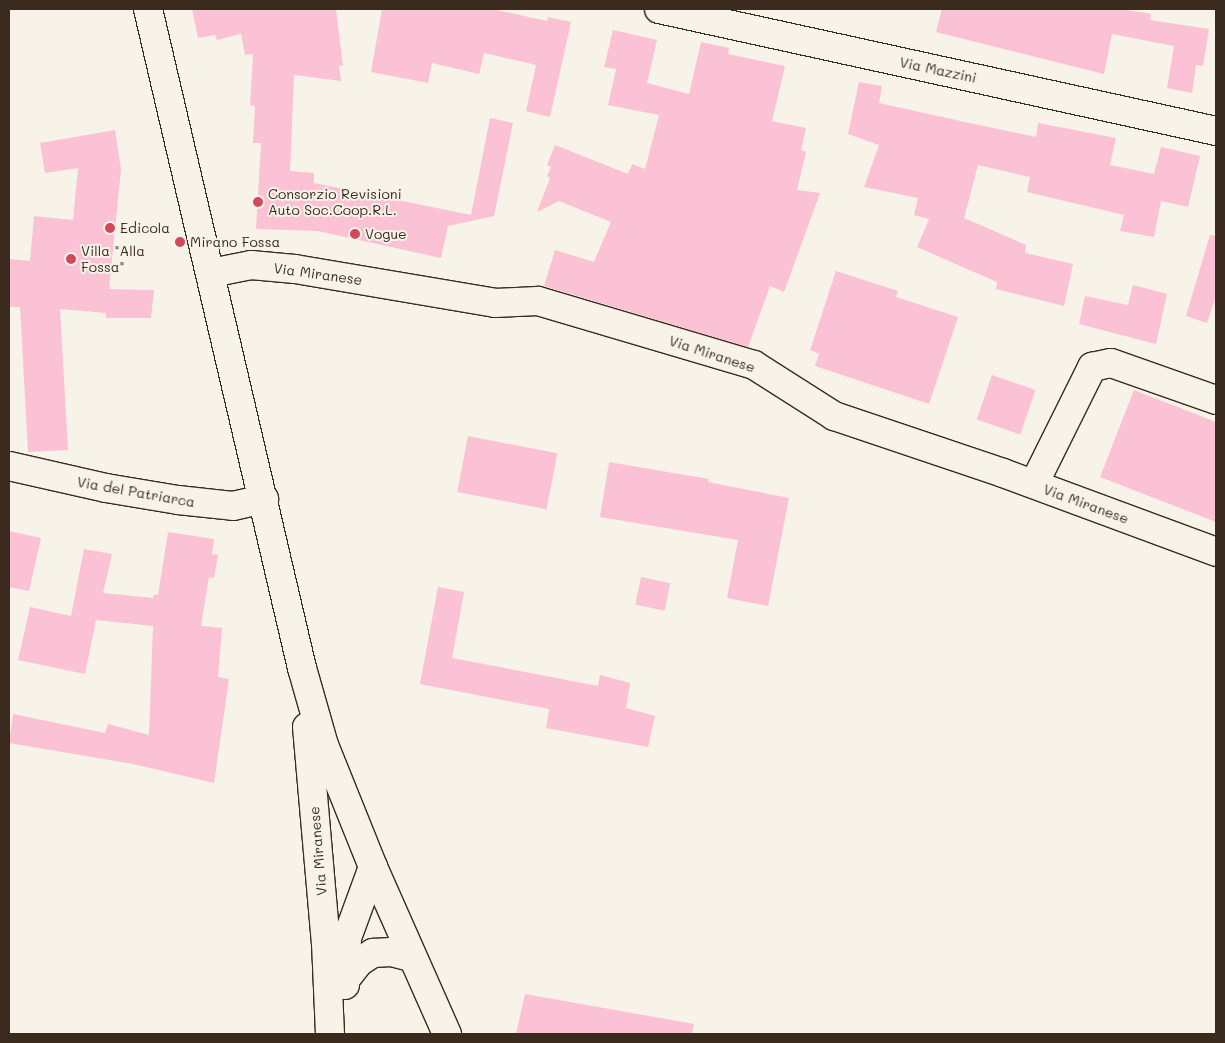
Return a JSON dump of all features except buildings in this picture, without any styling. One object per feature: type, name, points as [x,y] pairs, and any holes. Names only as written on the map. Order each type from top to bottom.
[{"type":"street","name":"Via Miranese","points":[[148,9],[302,668],[324,745],[373,868],[411,957],[447,1034]]},
{"type":"street","name":"Via Mazzini","points":[[659,9],[1216,131]]},
{"type":"street","name":"Via Miranese","points":[[211,273],[251,265],[295,269],[495,303],[538,301],[754,365],[834,416],[1034,484],[1216,552]]},
{"type":"street","points":[[1034,484],[1092,367],[1111,363],[1216,400]]},
{"type":"street","name":"Via del Patriarca","points":[[9,466],[106,488],[178,500],[233,506],[264,499]]},
{"type":"street","name":"Via Miranese","points":[[302,668],[326,943],[330,1034]]},
{"type":"street","points":[[342,1034],[347,938],[373,868]]},
{"type":"street","points":[[345,980],[359,962],[373,953],[391,952],[411,957]]},
{"type":"place","name":"Consorzio Revisioni Auto Soc.Coop.R.L.","points":[[258,202]]},
{"type":"place","name":"Edicola","points":[[110,228]]},
{"type":"place","name":"Vogue","points":[[355,234]]},
{"type":"place","name":"Mirano Fossa","points":[[180,242]]},
{"type":"place","name":"Villa \"Alla Fossa\"","points":[[71,259]]}]
